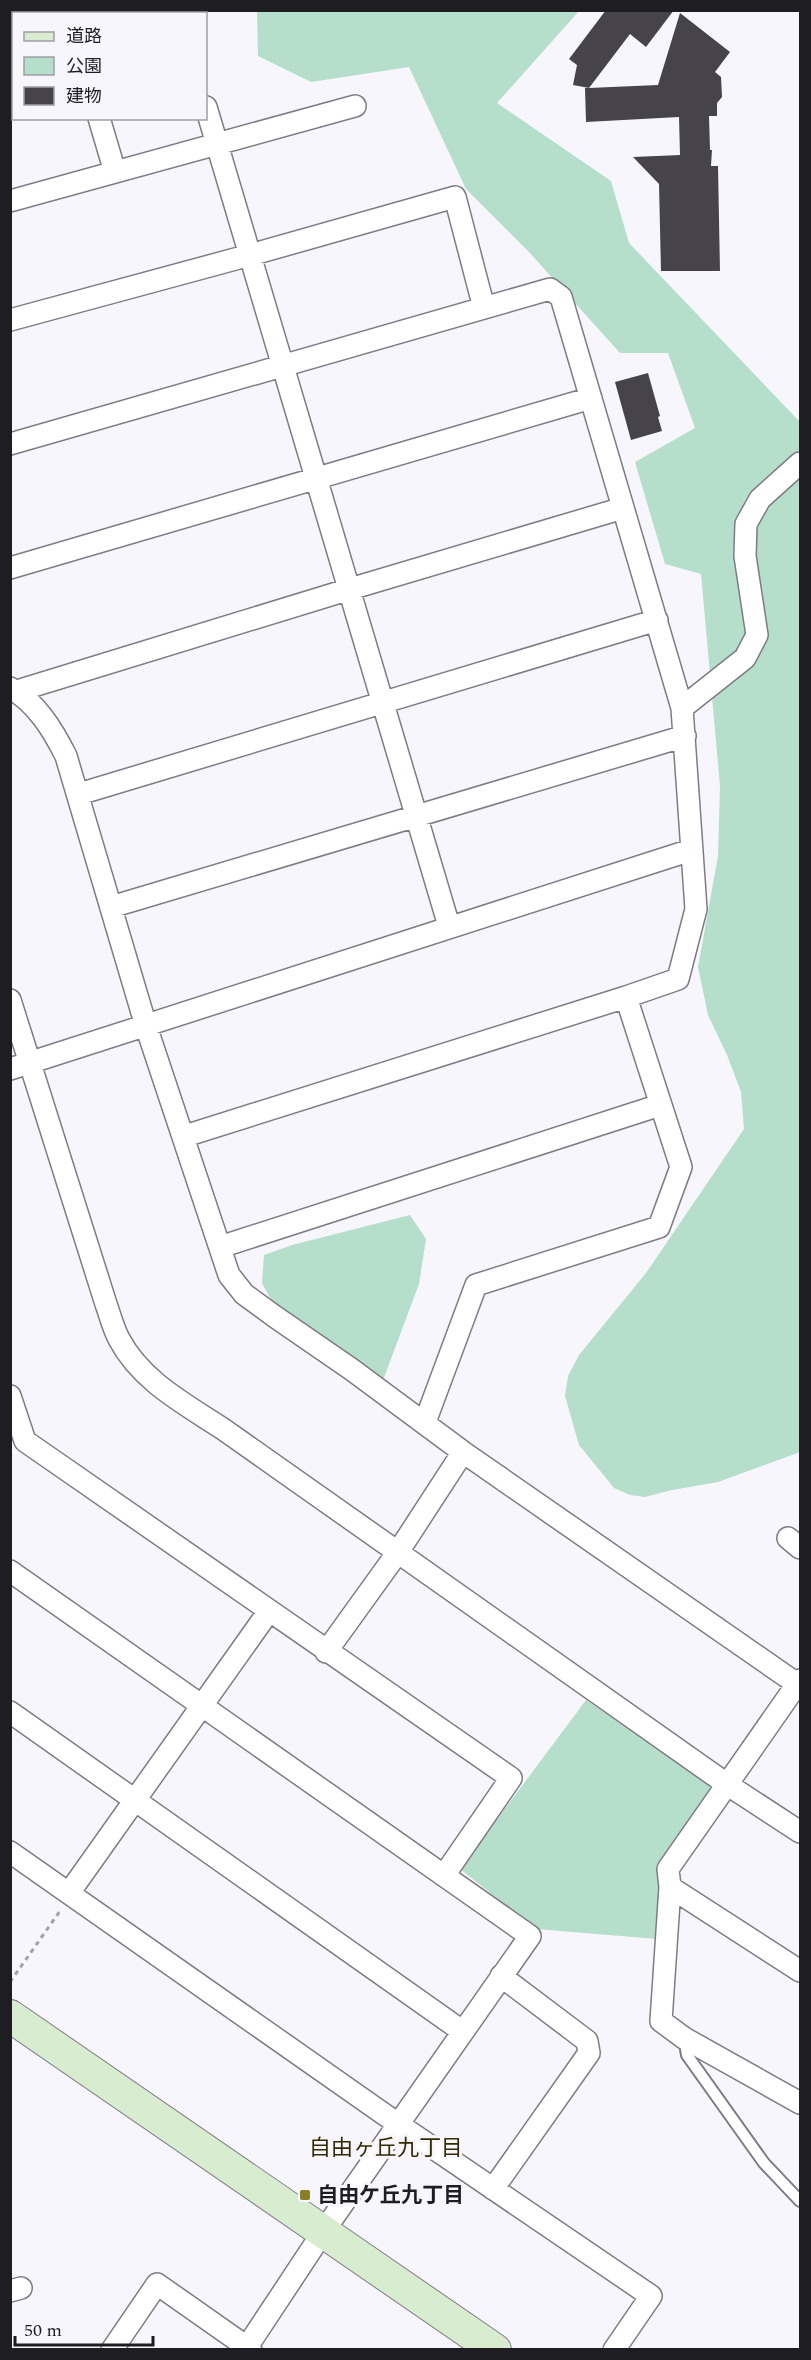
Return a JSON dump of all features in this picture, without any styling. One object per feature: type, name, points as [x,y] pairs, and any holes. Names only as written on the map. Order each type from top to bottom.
[{"type":"street","points":[[12,196],[115,172],[355,106]]},
{"type":"street","points":[[207,110],[449,926]]},
{"type":"street","points":[[100,120],[115,172]]},
{"type":"street","points":[[10,320],[455,197],[484,308]]},
{"type":"street","points":[[10,444],[550,289],[561,297],[682,708],[696,909],[678,979],[184,1136]]},
{"type":"street","points":[[10,568],[591,398]]},
{"type":"street","points":[[682,708],[745,658],[757,635],[745,556],[746,524],[760,499],[801,463]]},
{"type":"street","points":[[623,508],[14,689],[35,709],[54,733],[66,756],[146,1026],[229,1275],[243,1294],[425,1422],[463,1452],[800,1683],[668,1869],[670,1887],[661,2021],[684,2038],[801,2103]]},
{"type":"street","points":[[79,794],[657,620]]},
{"type":"street","points":[[111,907],[685,736]]},
{"type":"street","points":[[20,1066],[449,926],[691,850]]},
{"type":"street","points":[[425,1422],[476,1285],[659,1227],[681,1167],[626,997]]},
{"type":"street","points":[[10,1000],[20,1066],[118,1338],[136,1365],[160,1388],[223,1429],[728,1785],[801,1832]]},
{"type":"street","points":[[220,1247],[660,1105]]},
{"type":"street","points":[[10,1396],[18,1444],[269,1611],[511,1779],[445,1874]]},
{"type":"street","points":[[326,1652],[398,1552],[463,1452]]},
{"type":"street","points":[[10,1571],[445,1874],[530,1936],[323,2232],[248,2348],[157,2284],[112,2349]]},
{"type":"street","points":[[70,1894],[269,1611]]},
{"type":"street","points":[[10,1712],[462,2031]]},
{"type":"street","points":[[10,1852],[398,2124],[651,2296],[614,2349]]},
{"type":"street","points":[[670,1887],[801,1971]]},
{"type":"street","points":[[493,2189],[589,2053],[587,2041],[501,1976]]},
{"type":"street","points":[[10,2016],[495,2349]]},
{"type":"lane","points":[[684,2038],[687,2055],[765,2163],[801,2201]]},
{"type":"path","points":[[10,1982],[70,1894]]},
{"type":"green space","points":[[257,11],[579,11],[497,103],[611,181],[629,243],[800,422],[800,1452],[718,1482],[645,1497],[630,1495],[614,1488],[579,1445],[565,1396],[568,1376],[579,1355],[646,1273],[744,1129],[741,1092],[708,1015],[698,967],[718,856],[720,786],[701,574],[665,564],[635,462],[695,428],[668,353],[620,353],[529,252],[466,189],[409,67],[311,82],[258,56]]},
{"type":"green space","points":[[410,1215],[426,1239],[419,1284],[382,1383],[277,1311],[262,1283],[264,1255],[292,1245]]},
{"type":"green space","points":[[586,1700],[717,1790],[662,1867],[657,1939],[536,1929],[460,1869]]},
{"type":"building","points":[[606,10],[674,10],[646,47],[630,34],[589,88],[573,85],[577,65],[569,59]]},
{"type":"building","points":[[680,13],[730,52],[715,72],[721,77],[722,97],[717,103],[717,116],[709,116],[711,166],[718,166],[720,271],[661,271],[659,184],[633,157],[680,155],[679,117],[586,122],[585,88],[658,85]]},
{"type":"building","points":[[648,373],[662,431],[631,440],[615,382]]},
{"type":"place","name":"自由ケ丘九丁目","points":[[305,2195]]},
{"type":"district","name":"自由ヶ丘九丁目","points":[[386,2147]]}]
